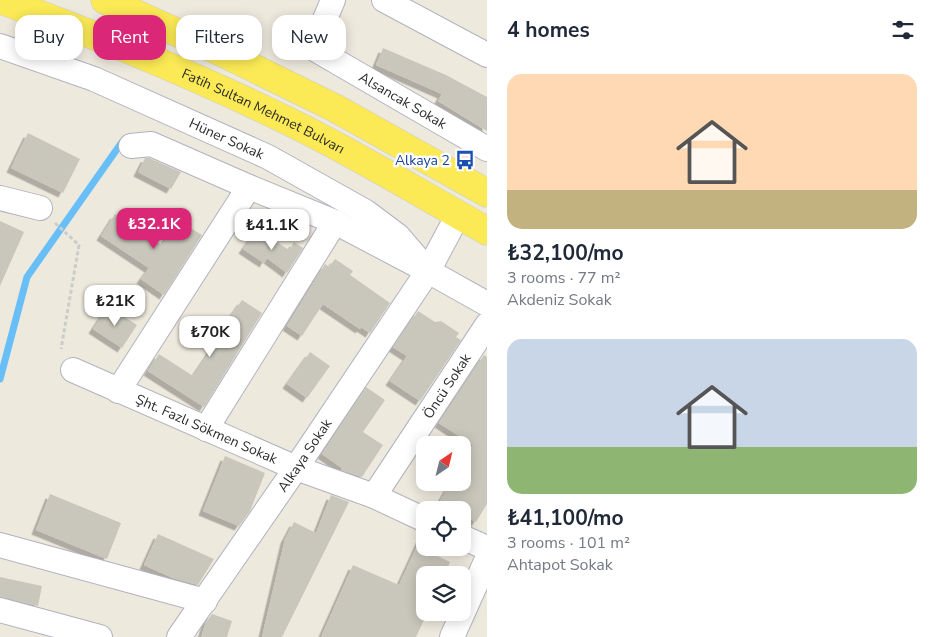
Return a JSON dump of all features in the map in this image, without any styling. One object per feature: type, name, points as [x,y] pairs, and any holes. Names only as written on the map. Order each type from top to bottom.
[{"type":"main road","name":"Fatih Sultan Mehmet Bulvarı","points":[[1,0],[83,30],[187,73],[289,121],[401,181],[487,231]]},
{"type":"main road","points":[[105,0],[223,53],[335,108],[487,193]]},
{"type":"street","name":"Alsancak Sokak","points":[[333,0],[313,48],[487,149]]},
{"type":"street","points":[[384,0],[487,55]]},
{"type":"street","name":"Hüner Sokak","points":[[0,46],[94,79],[268,156],[366,212],[398,236],[428,271]]},
{"type":"street","points":[[131,146],[151,144],[335,222],[487,304]]},
{"type":"street","points":[[118,391],[249,187]]},
{"type":"street","points":[[0,198],[40,208]]},
{"type":"street","name":"Alkaya Sokak","points":[[179,637],[296,468],[428,271],[458,215]]},
{"type":"street","points":[[206,429],[335,222]]},
{"type":"street","name":"Öncü Sokak","points":[[374,496],[487,325]]},
{"type":"street","name":"Şht. Fazlı Sökmen Sokak","points":[[72,370],[296,468],[374,496],[416,516]]},
{"type":"street","points":[[471,541],[487,548]]},
{"type":"street","points":[[0,545],[205,601]]},
{"type":"street","points":[[452,637],[487,559]]},
{"type":"street","points":[[0,610],[100,637]]},
{"type":"path","points":[[40,208],[79,245],[60,358],[72,370]]},
{"type":"building","points":[[383,48],[446,75],[487,97],[487,131],[438,101],[442,94],[376,65]]},
{"type":"building","points":[[28,133],[80,159],[63,193],[11,168]]},
{"type":"building","points":[[145,158],[181,172],[171,189],[138,172]]},
{"type":"building","points":[[115,214],[162,245],[177,220],[202,235],[164,295],[141,279],[149,268],[101,236]]},
{"type":"building","points":[[0,221],[24,232],[0,286]]},
{"type":"building","points":[[257,229],[289,250],[294,242],[303,248],[287,273],[267,258],[264,263],[243,249]]},
{"type":"building","points":[[335,259],[353,271],[350,275],[390,303],[370,333],[361,327],[360,329],[323,304],[302,336],[287,326],[325,264],[329,267]]},
{"type":"building","points":[[242,300],[262,313],[204,407],[148,371],[159,354],[193,376]]},
{"type":"building","points":[[108,306],[137,325],[122,348],[93,329]]},
{"type":"building","points":[[418,311],[435,322],[441,321],[459,333],[456,337],[461,340],[420,401],[390,381],[407,356],[393,347]]},
{"type":"building","points":[[310,352],[330,366],[307,398],[287,384]]},
{"type":"building","points":[[484,355],[487,357],[487,504],[476,522],[471,519],[471,501],[440,501],[446,491],[471,491],[471,448],[473,445],[471,444],[471,436],[459,436],[439,423]]},
{"type":"building","points":[[366,387],[385,400],[363,432],[383,445],[362,477],[341,470],[342,468],[322,454]]},
{"type":"building","points":[[225,456],[265,473],[250,511],[239,526],[203,511]]},
{"type":"building","points":[[50,494],[121,523],[107,559],[36,530]]},
{"type":"building","points":[[331,495],[349,502],[282,637],[262,637],[285,539],[294,522],[316,533]]},
{"type":"building","points":[[158,534],[214,559],[198,585],[173,578],[144,565]]},
{"type":"building","points":[[416,548],[416,556],[438,556],[450,562],[448,566],[416,566],[416,621],[424,621],[416,637],[321,637],[353,565],[399,585]]},
{"type":"building","points":[[0,577],[42,586],[38,606],[0,597]]},
{"type":"building","points":[[212,614],[232,621],[227,637],[201,637],[206,622]]},
{"type":"waterway","points":[[0,379],[27,277],[122,142]]},
{"type":"place","name":"Alkaya 2","points":[[465,160]]}]
